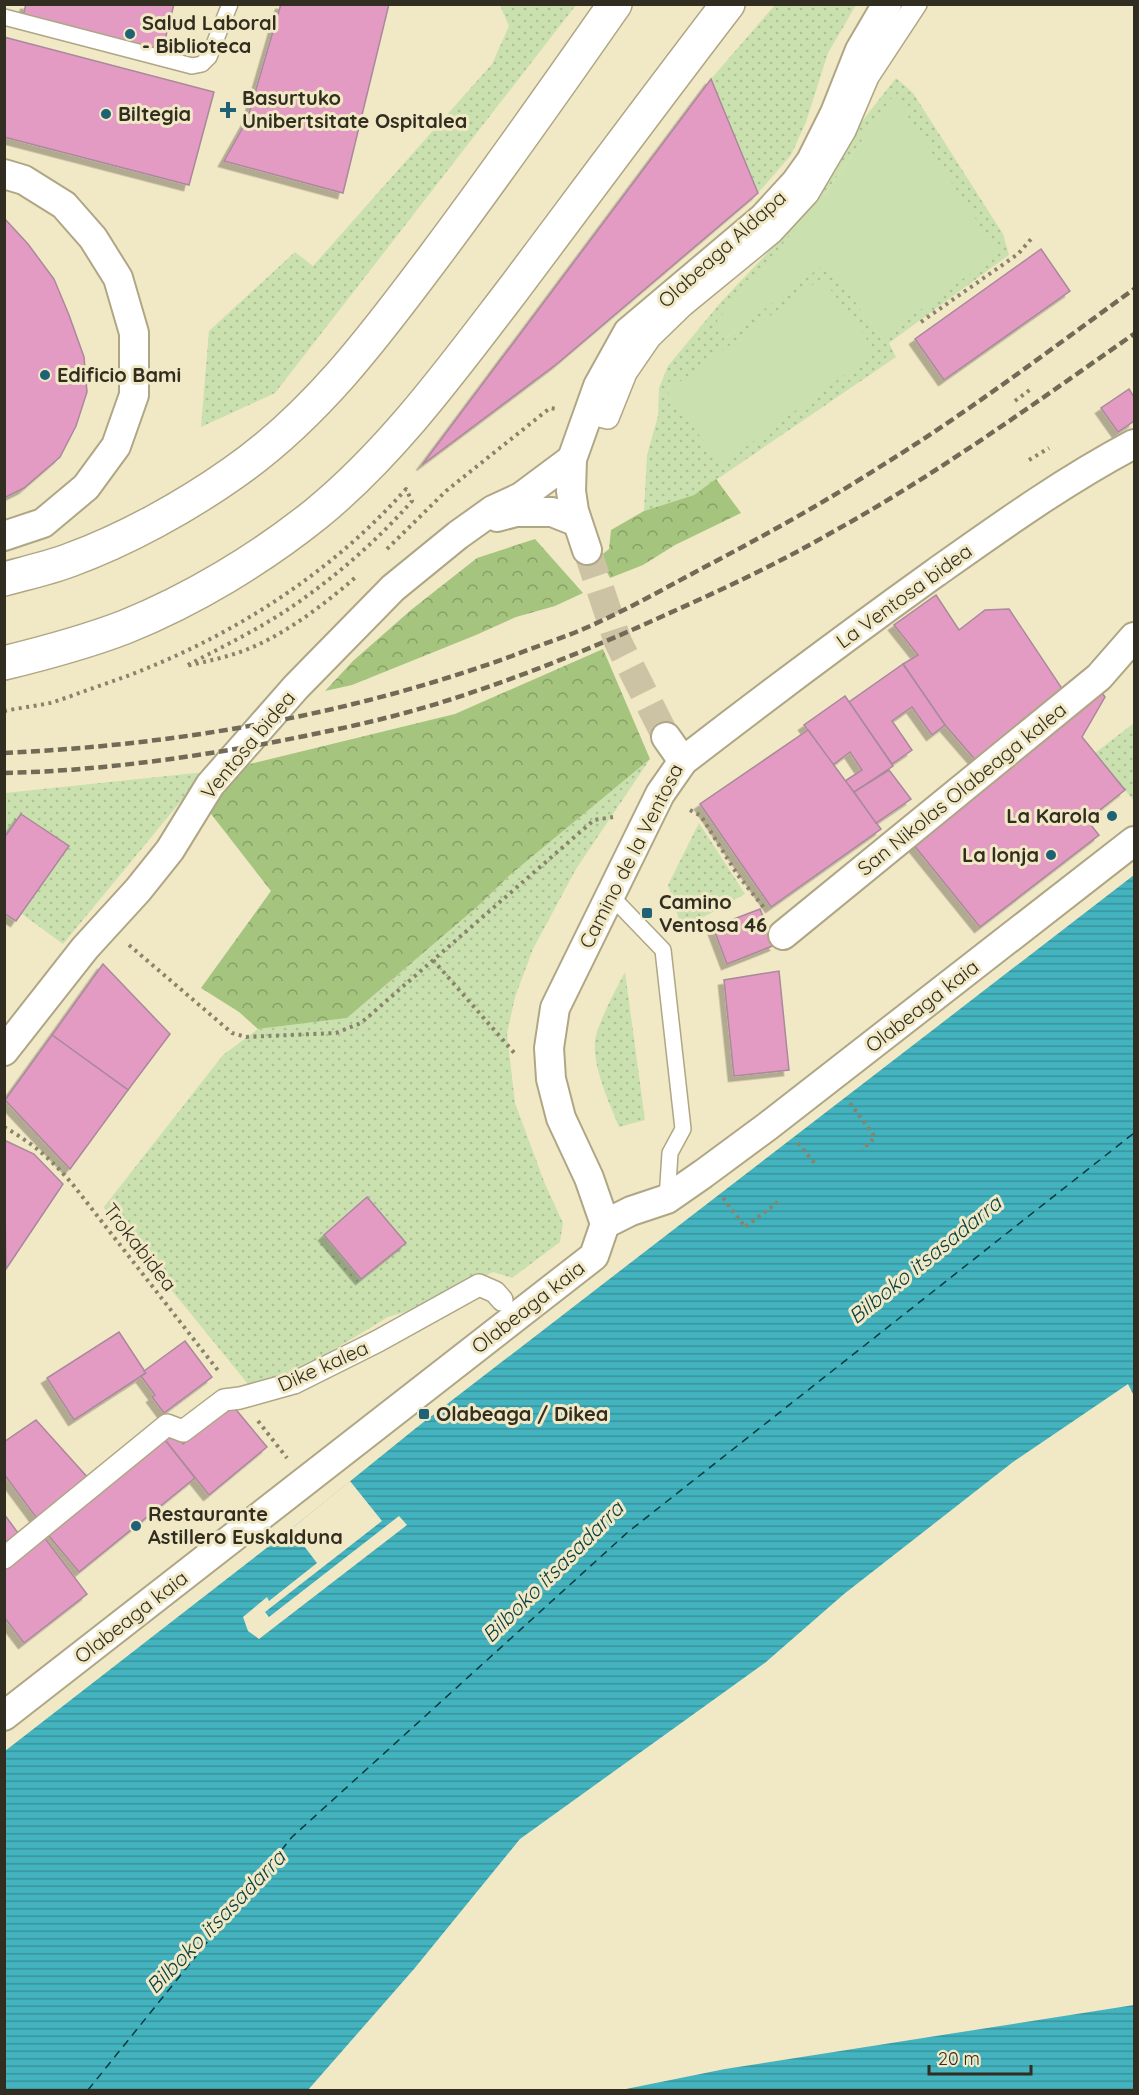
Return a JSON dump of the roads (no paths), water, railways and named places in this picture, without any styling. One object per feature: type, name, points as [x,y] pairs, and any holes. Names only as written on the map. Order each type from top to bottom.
[{"type":"highway","points":[[4,579],[70,560],[146,527],[233,473],[271,444],[314,404],[381,328],[474,203],[615,4]]},
{"type":"highway","points":[[4,663],[53,651],[125,627],[193,596],[261,553],[316,514],[368,466],[450,372],[638,120],[728,4]]},
{"type":"street","name":"Olabeaga Aldapa","points":[[586,550],[577,522],[571,491],[572,459],[598,386],[628,332],[763,218],[796,182],[810,161],[835,113],[860,50],[887,4]]},
{"type":"street","points":[[588,413],[608,418],[626,373],[650,338],[683,306],[772,233],[808,194],[845,132],[868,77],[916,4]]},
{"type":"street","points":[[4,174],[24,180],[64,205],[93,238],[118,278],[134,333],[134,395],[116,446],[86,487],[43,523],[4,536]]},
{"type":"street","name":"La Ventosa bidea","points":[[683,761],[840,641],[1006,522],[1098,463],[1134,444]]},
{"type":"street","name":"Ventosa bidea","points":[[4,1051],[85,948],[138,890],[170,850],[210,785],[296,687],[393,588],[493,510],[521,497],[572,459]]},
{"type":"street","name":"Ventosa bidea","points":[[475,523],[516,512],[552,512],[577,522]]},
{"type":"street","name":"San Nikolas Olabeaga kalea","points":[[783,935],[1099,677],[1134,637]]},
{"type":"street","name":"Camino de la Ventosa","points":[[605,1224],[589,1178],[561,1118],[551,1079],[549,1048],[555,1008],[660,794],[683,761],[666,737]]},
{"type":"street","name":"Olabeaga kaia","points":[[4,1716],[594,1256],[605,1224],[631,1211],[667,1199],[768,1126],[1134,841]]},
{"type":"street","name":"Dike kalea","points":[[4,1558],[167,1425],[183,1431],[224,1400],[240,1398],[294,1383],[378,1341],[479,1285],[495,1292],[502,1300]]},
{"type":"lane","points":[[4,17],[192,66],[202,64],[209,57],[230,4]]},
{"type":"lane","points":[[610,895],[663,950],[683,1129],[670,1153],[667,1199]]},
{"type":"water","name":"Bilboko itsasadarra","points":[[1134,875],[1134,1396],[1128,1384],[1013,1462],[844,1594],[766,1662],[520,1839],[414,1969],[308,2090],[5,2090],[5,1751],[291,1529],[416,1428]]},
{"type":"water","points":[[1134,2005],[1134,2090],[621,2090],[725,2069]]},
{"type":"tunnel","points":[[587,550],[618,642],[666,737]]},
{"type":"railway","points":[[4,753],[134,743],[262,724],[326,711],[451,677],[579,631],[630,607],[745,546],[856,482],[976,403],[1134,289]]},
{"type":"railway","points":[[4,773],[71,770],[137,763],[269,743],[409,712],[534,670],[684,607],[809,545],[908,488],[1134,334]]},
{"type":"place","name":"Salud Laboral - Biblioteca","points":[[130,34]]},
{"type":"place","name":"Basurtuko Unibertsitate Ospitalea","points":[[228,110]]},
{"type":"place","name":"Biltegia","points":[[106,114]]},
{"type":"place","name":"Edificio Bami","points":[[45,375]]},
{"type":"place","name":"La Karola","points":[[1112,816]]},
{"type":"place","name":"La lonja","points":[[1051,855]]},
{"type":"place","name":"Camino Ventosa 46","points":[[647,913]]},
{"type":"place","name":"Olabeaga / Dikea","points":[[424,1414]]},
{"type":"place","name":"Restaurante Astillero Euskalduna","points":[[136,1526]]}]
